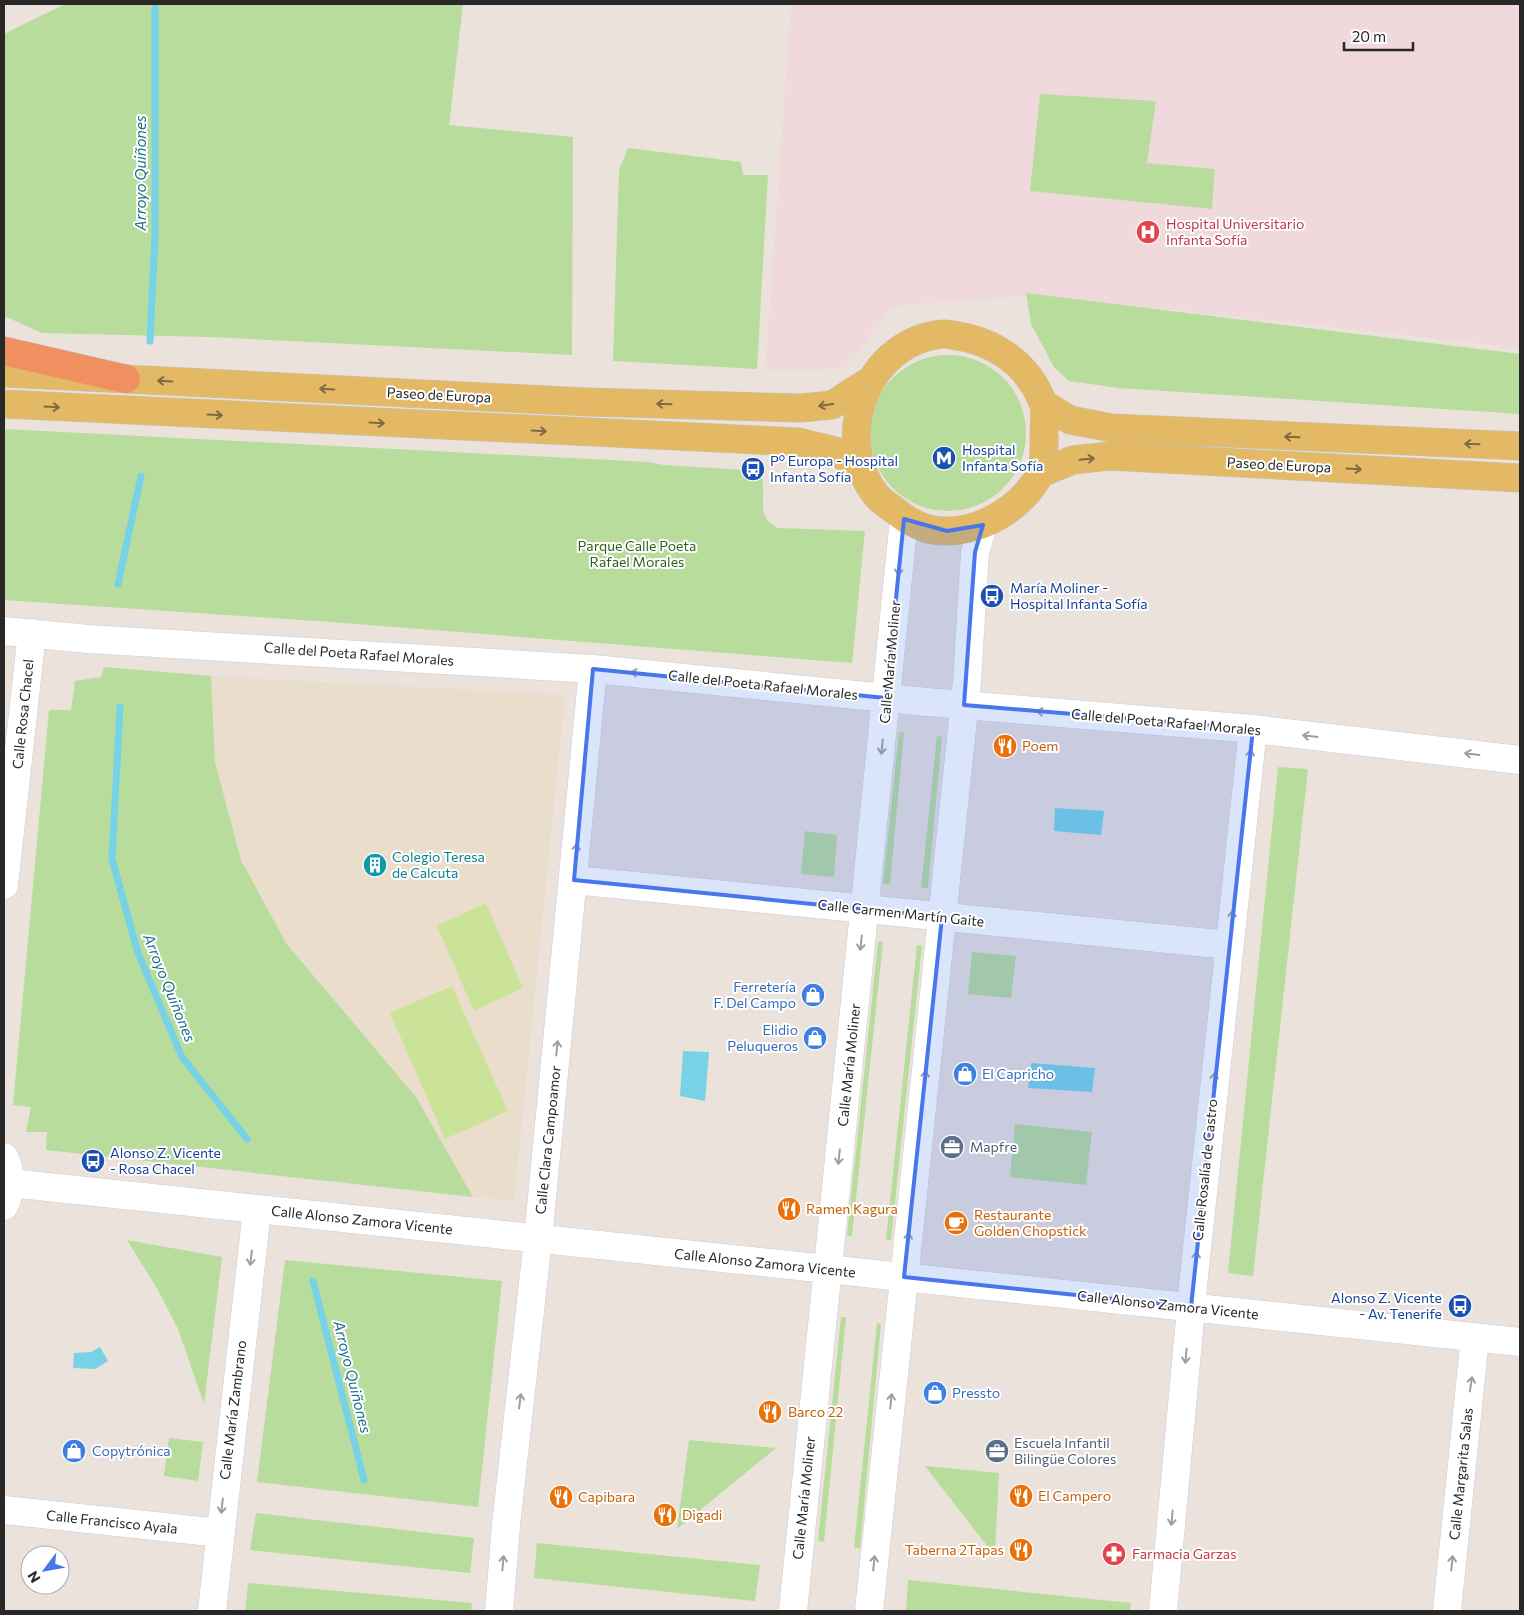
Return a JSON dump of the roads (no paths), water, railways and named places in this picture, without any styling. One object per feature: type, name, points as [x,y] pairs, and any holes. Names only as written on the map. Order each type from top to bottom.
[{"type":"highway","points":[[4,351],[126,379]]},
{"type":"main road","points":[[926,335],[968,336],[998,348],[1027,374],[1044,404],[1044,441],[1040,473],[1017,503],[983,525],[948,531],[924,528],[904,519],[876,495],[862,469],[856,442],[858,417],[868,382],[879,367],[902,348],[926,335]]},
{"type":"main road","name":"Paseo de Europa","points":[[4,373],[577,402],[801,408],[832,405],[868,382]]},
{"type":"main road","points":[[4,404],[799,442],[836,451],[862,469]]},
{"type":"main road","name":"Paseo de Europa","points":[[1044,404],[1070,420],[1112,428],[1520,446]]},
{"type":"main road","name":"Paseo de Europa","points":[[1040,473],[1073,460],[1109,456],[1520,478]]},
{"type":"street","name":"Calle María Moliner","points":[[793,1611],[904,519]]},
{"type":"street","points":[[869,1611],[964,705],[975,552],[983,525]]},
{"type":"street","name":"Calle del Poeta Rafael Morales","points":[[4,631],[88,639],[593,669],[886,698],[1253,729],[1520,760]]},
{"type":"street","name":"Calle Rosa Chacel","points":[[4,885],[32,633]]},
{"type":"street","name":"Calle Clara Campoamor","points":[[498,1611],[538,1239],[593,669]]},
{"type":"street","name":"Calle Rosalía de Castro","points":[[1163,1611],[1191,1307],[1228,945],[1253,729]]},
{"type":"street","name":"Calle Carmen Martín Gaite","points":[[574,880],[1228,945]]},
{"type":"street","points":[[4,1158],[7,1163],[7,1195]]},
{"type":"street","name":"Calle Alonso Zamora Vicente","points":[[7,1195],[256,1210],[1520,1342]]},
{"type":"street","name":"Calle María Zambrano","points":[[212,1611],[256,1210]]},
{"type":"street","name":"Calle Margarita Salas","points":[[1448,1611],[1476,1337]]},
{"type":"street","name":"Calle Francisco Ayala","points":[[4,1510],[220,1533]]},
{"type":"water","points":[[1055,808],[1104,811],[1101,835],[1054,831]]},
{"type":"water","points":[[683,1051],[709,1052],[705,1101],[680,1096]]},
{"type":"water","points":[[1031,1063],[1095,1068],[1092,1092],[1028,1088]]},
{"type":"water","points":[[100,1347],[108,1361],[95,1369],[73,1368],[74,1353],[91,1352]]},
{"type":"waterway","name":"Arroyo Quiñones","points":[[150,341],[155,236],[155,4]]},
{"type":"waterway","name":"Arroyo Quiñones","points":[[118,584],[141,476]]},
{"type":"waterway","name":"Arroyo Quiñones","points":[[120,707],[112,859],[138,953],[182,1057],[247,1139]]},
{"type":"waterway","name":"Arroyo Quiñones","points":[[313,1281],[364,1480]]},
{"type":"place","name":"Hospital Universitario Infanta Sofía","points":[[1148,232]]},
{"type":"place","name":"Hospital Infanta Sofía","points":[[944,458]]},
{"type":"place","name":"Pº Europa - Hospital Infanta Sofía","points":[[753,469]]},
{"type":"place","name":"María Moliner - Hospital Infanta Sofía","points":[[992,596]]},
{"type":"place","name":"Poem","points":[[1005,746]]},
{"type":"place","name":"Colegio Teresa de Calcuta","points":[[375,865]]},
{"type":"place","name":"Ferretería F. Del Campo","points":[[813,995]]},
{"type":"place","name":"Elidio Peluqueros","points":[[815,1038]]},
{"type":"place","name":"El Capricho","points":[[965,1074]]},
{"type":"place","name":"Mapfre","points":[[952,1147]]},
{"type":"place","name":"Alonso Z. Vicente - Rosa Chacel","points":[[93,1161]]},
{"type":"place","name":"Ramen Kagura","points":[[789,1209]]},
{"type":"place","name":"Restaurante Golden Chopstick","points":[[956,1223]]},
{"type":"place","name":"Alonso Z. Vicente - Av. Tenerife","points":[[1460,1306]]},
{"type":"place","name":"Pressto","points":[[935,1393]]},
{"type":"place","name":"Barco 22","points":[[770,1412]]},
{"type":"place","name":"Copytrónica","points":[[74,1451]]},
{"type":"place","name":"Escuela Infantil Bilingüe Colores","points":[[997,1451]]},
{"type":"place","name":"El Campero","points":[[1021,1496]]},
{"type":"place","name":"Capibara","points":[[561,1497]]},
{"type":"place","name":"Digadi","points":[[665,1515]]},
{"type":"place","name":"Taberna 2Tapas","points":[[1021,1550]]},
{"type":"place","name":"Farmacia Garzas","points":[[1114,1554]]},
{"type":"park label","name":"Parque Calle Poeta Rafael Morales","points":[[637,554]]}]
